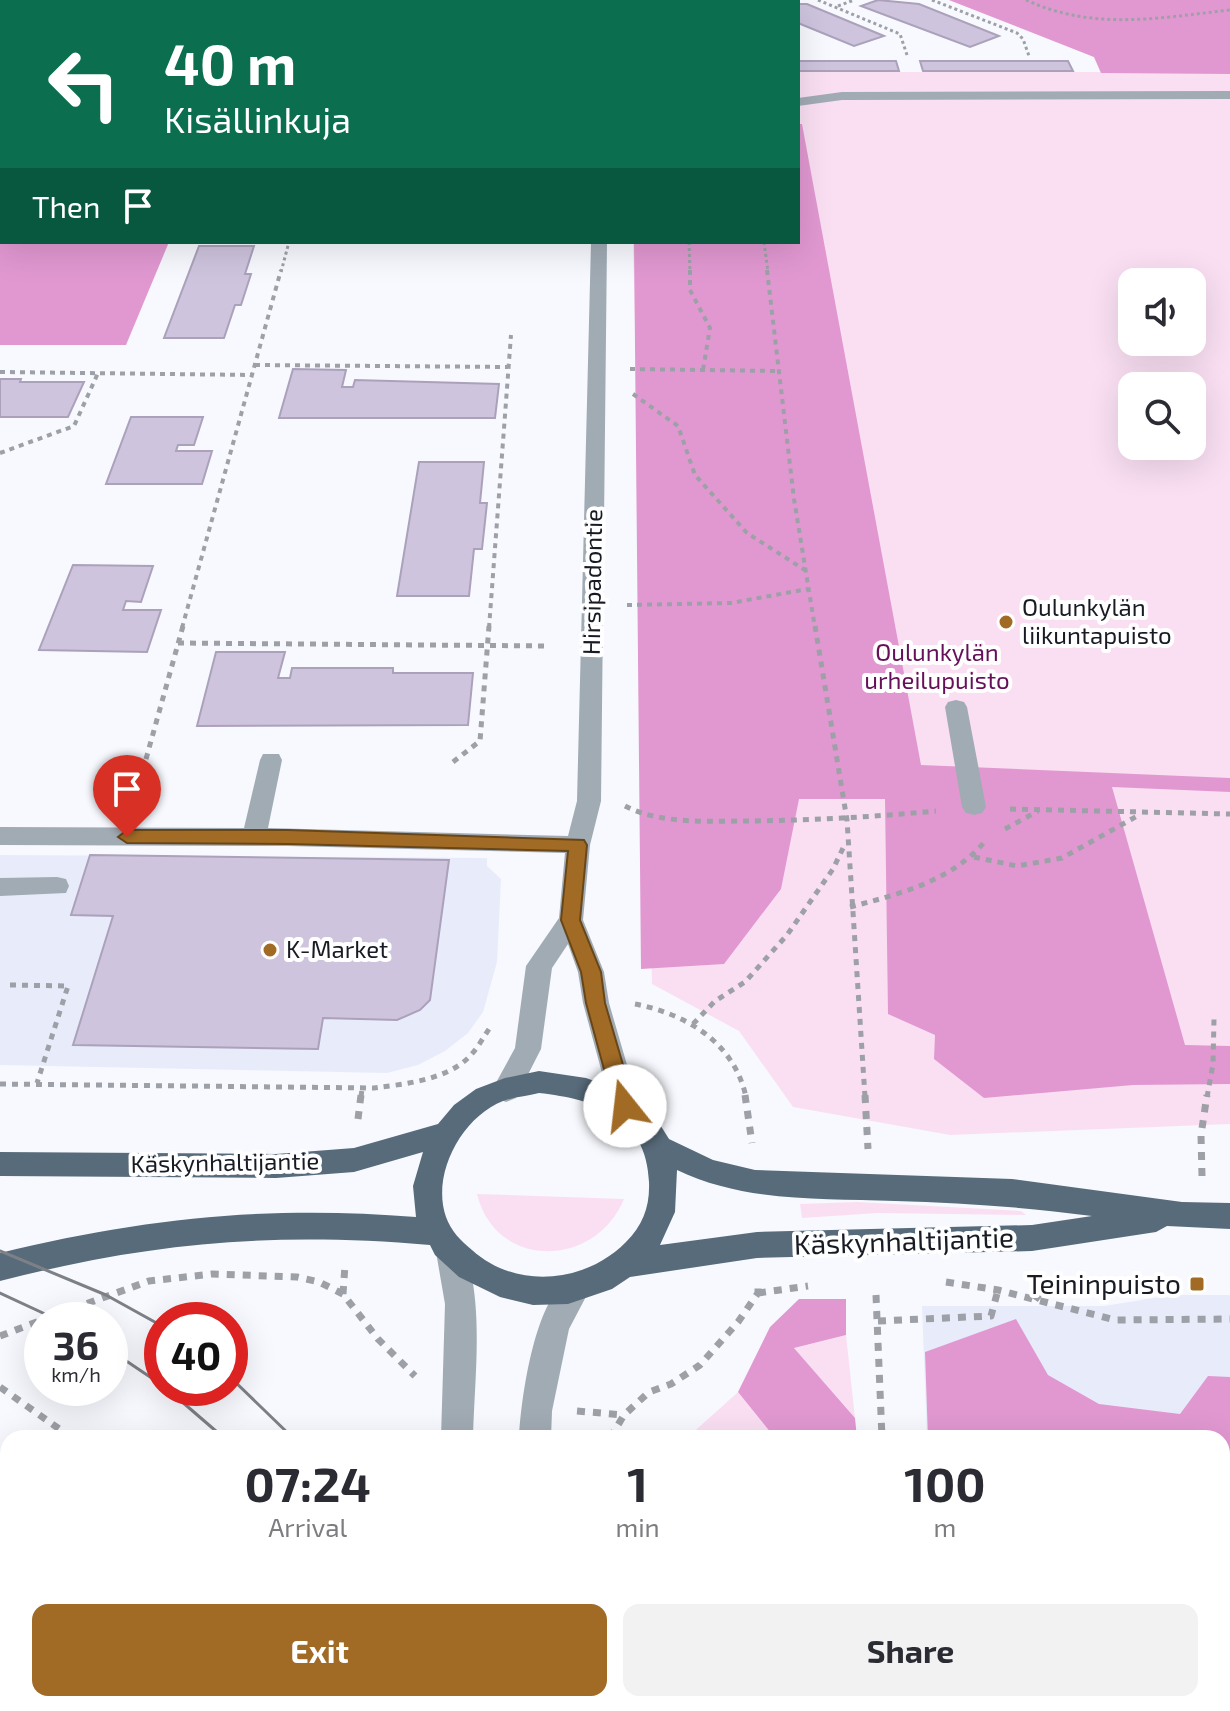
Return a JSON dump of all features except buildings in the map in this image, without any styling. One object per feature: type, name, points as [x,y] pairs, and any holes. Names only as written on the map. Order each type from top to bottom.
[{"type":"main road","points":[[539,1082],[569,1083],[597,1091],[625,1106],[648,1130],[659,1148],[665,1175],[662,1212],[649,1239],[626,1264],[600,1280],[575,1289],[538,1293],[499,1285],[477,1274],[444,1242],[429,1208],[427,1184],[432,1161],[445,1134],[488,1095],[539,1082]]},
{"type":"main road","name":"Käskynhaltijantie","points":[[0,1164],[276,1166],[354,1160],[445,1134]]},
{"type":"main road","name":"Käskynhaltijantie","points":[[659,1148],[708,1171],[755,1183],[1012,1192],[1207,1215]]},
{"type":"main road","name":"Käskynhaltijantie","points":[[626,1264],[757,1245],[1032,1238],[1207,1215]]},
{"type":"main road","points":[[0,1267],[81,1247],[208,1228],[347,1226],[444,1242]]},
{"type":"street","points":[[800,102],[842,96],[1230,95]]},
{"type":"street","name":"Hirsipadontie","points":[[599,244],[589,801],[578,845],[571,920],[591,972],[596,1003],[625,1106]]},
{"type":"street","points":[[956,707],[974,807]]},
{"type":"street","points":[[254,837],[271,760]]},
{"type":"street","points":[[0,836],[254,837],[578,845]]},
{"type":"street","points":[[0,887],[57,886]]},
{"type":"street","name":"Hirsipadontie","points":[[506,1090],[528,1049],[539,966],[571,920]]},
{"type":"street","points":[[444,1242],[460,1304],[457,1430]]},
{"type":"street","points":[[535,1430],[536,1411],[554,1325],[575,1289]]},
{"type":"path","points":[[818,0],[900,34],[907,55]]},
{"type":"path","points":[[837,6],[854,0]]},
{"type":"path","points":[[932,0],[1017,33],[1023,39],[1029,56]]},
{"type":"path","points":[[1026,0],[1057,15],[1102,22],[1230,10]]},
{"type":"path","points":[[146,759],[288,244]]},
{"type":"path","points":[[689,244],[690,290],[710,328],[703,370]]},
{"type":"path","points":[[764,244],[777,371],[805,571],[847,820],[850,907],[868,1150]]},
{"type":"path","points":[[453,762],[480,741],[511,335]]},
{"type":"path","points":[[255,365],[508,367]]},
{"type":"path","points":[[625,369],[777,371]]},
{"type":"path","points":[[0,372],[252,375]]},
{"type":"path","points":[[0,453],[74,426],[98,373]]},
{"type":"path","points":[[625,388],[678,426],[695,475],[747,533],[805,571]]},
{"type":"path","points":[[626,605],[731,603],[808,589]]},
{"type":"path","points":[[178,643],[550,646]]},
{"type":"path","points":[[589,801],[626,806],[644,816],[714,821],[847,820],[974,807],[1141,814],[1230,814]]},
{"type":"path","points":[[850,907],[892,897],[973,857],[985,840],[1039,810]]},
{"type":"path","points":[[973,857],[1017,866],[1062,858],[1141,814]]},
{"type":"path","points":[[693,1024],[715,1001],[745,982],[787,935],[833,869],[846,842]]},
{"type":"path","points":[[10,985],[68,986],[37,1083]]},
{"type":"path","points":[[638,1004],[693,1024],[722,1048],[742,1080],[753,1150]]},
{"type":"path","points":[[0,1084],[362,1089],[389,1086],[430,1077],[467,1059],[498,1016]]},
{"type":"path","points":[[1207,1215],[1199,1157],[1202,1111],[1212,1070],[1214,1019]]},
{"type":"path","points":[[91,1302],[149,1281],[212,1274],[297,1277],[319,1282],[343,1294],[378,1339],[413,1370],[418,1382]]},
{"type":"path","points":[[1035,1300],[1050,1279]]},
{"type":"path","points":[[939,1282],[998,1290],[1115,1320],[1230,1319]]},
{"type":"path","points":[[615,1430],[624,1415],[649,1392],[671,1384],[700,1365],[738,1322],[758,1293],[821,1285]]},
{"type":"path","points":[[878,1321],[991,1316],[998,1290]]},
{"type":"path","points":[[876,1295],[882,1430]]},
{"type":"path","points":[[0,1336],[24,1327]]},
{"type":"path","points":[[0,1387],[61,1430]]},
{"type":"shaded area","points":[[949,0],[1230,0],[1230,74],[1101,73],[1094,57]]},
{"type":"shaded area","points":[[802,124],[921,765],[1230,778],[1230,792],[1112,787],[1185,1045],[1230,1046],[1230,1084],[1133,1085],[984,1098],[934,1059],[935,1035],[888,1014],[885,799],[799,799],[781,889],[724,964],[641,969],[634,244],[800,244]]},
{"type":"shaded area","points":[[0,244],[168,244],[126,345],[0,345]]},
{"type":"shaded area","name":"K-Market","points":[[0,855],[487,858],[487,866],[501,879],[497,962],[483,1012],[468,1033],[445,1051],[418,1065],[387,1073],[0,1065]]},
{"type":"shaded area","points":[[1172,1295],[1230,1295],[1230,1430],[927,1430],[922,1306],[1104,1306]]},
{"type":"shaded area","points":[[799,1299],[846,1299],[846,1335],[794,1348],[855,1418],[856,1430],[769,1430],[738,1392],[770,1327]]},
{"type":"shaded area","points":[[1016,1319],[1048,1375],[1099,1404],[1180,1414],[1208,1376],[1230,1377],[1230,1430],[928,1430],[925,1352]]},
{"type":"green space","name":"Oulunkylän urheilupuisto","points":[[949,0],[1230,0],[1230,1124],[950,1135],[793,1107],[739,1031],[652,984],[633,244],[800,244],[800,72],[1101,72],[1094,57]]},
{"type":"green space","points":[[477,1194],[624,1199],[610,1222],[592,1238],[570,1248],[547,1251],[524,1248],[504,1237],[488,1219]]},
{"type":"green space","points":[[857,1202],[1021,1211],[1026,1215],[878,1213],[802,1218],[800,1204]]},
{"type":"green space","points":[[846,1335],[855,1418],[794,1348]]},
{"type":"green space","points":[[738,1392],[769,1430],[696,1430]]},
{"type":"tram line","points":[[0,1251],[106,1295],[144,1316]]},
{"type":"tram line","points":[[0,1293],[24,1304]]},
{"type":"tram line","points":[[128,1362],[144,1373]]},
{"type":"tram line","points":[[248,1394],[285,1430]]},
{"type":"tram line","points":[[187,1406],[215,1430]]},
{"type":"place","name":"Oulunkylän liikuntapuisto","points":[[1006,622]]},
{"type":"place","name":"K-Market","points":[[270,950]]},
{"type":"place","name":"Teininpuisto","points":[[1197,1284]]},
{"type":"route","points":[[127,837],[288,837],[578,845],[571,920],[591,972],[596,1003],[625,1106]]}]
